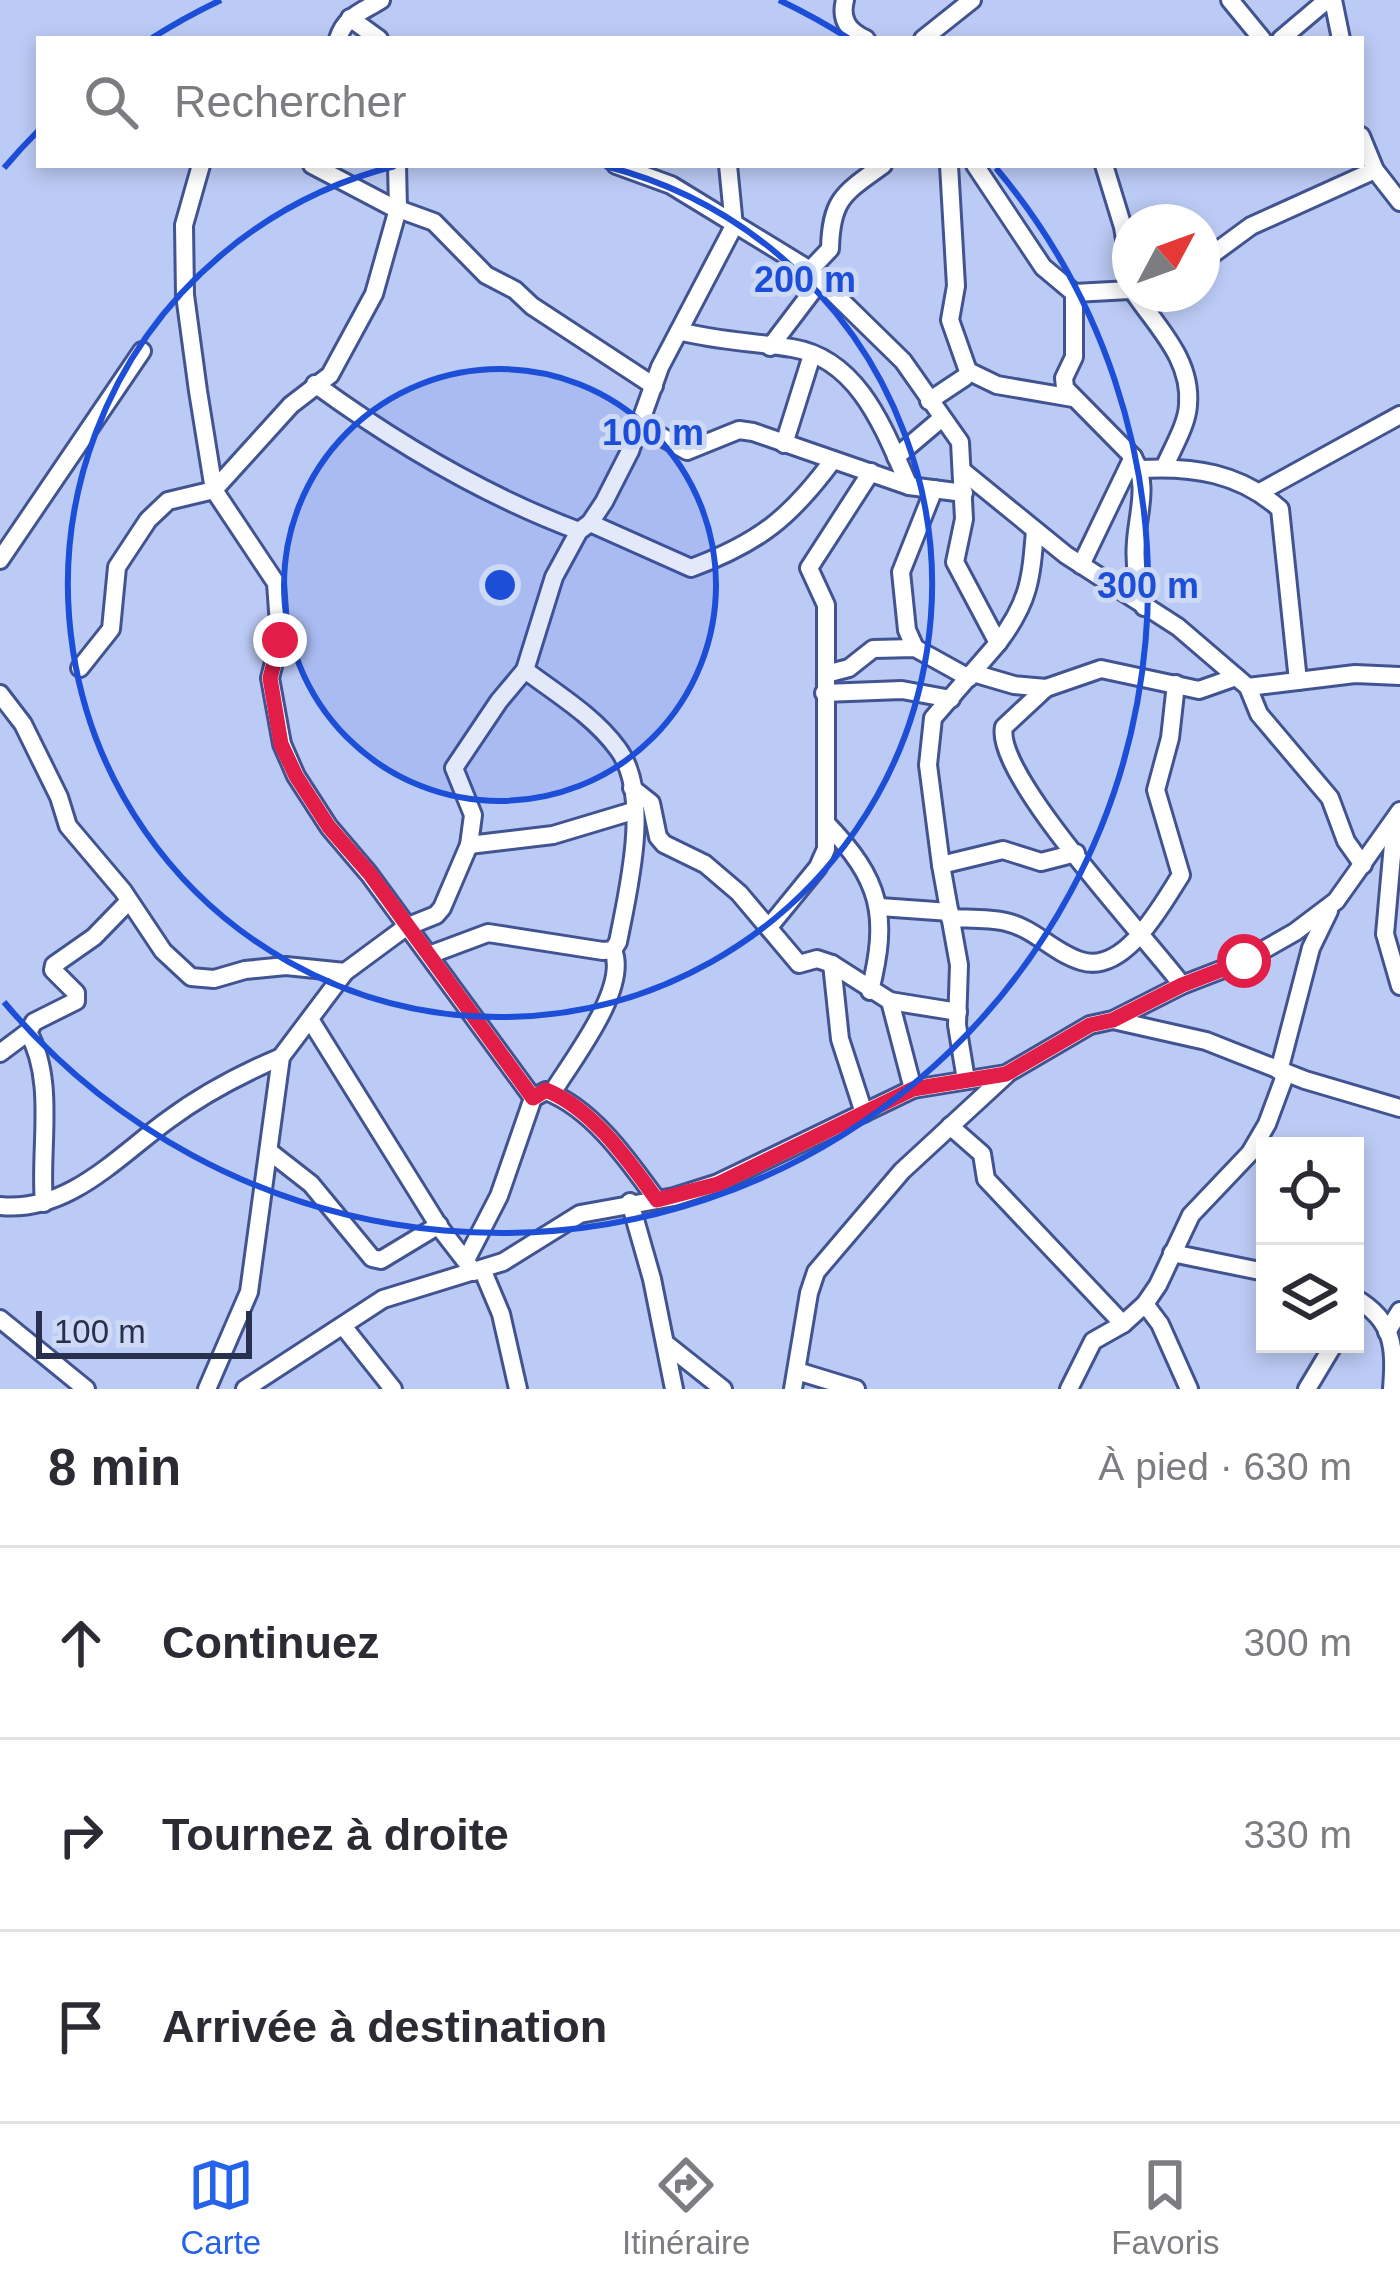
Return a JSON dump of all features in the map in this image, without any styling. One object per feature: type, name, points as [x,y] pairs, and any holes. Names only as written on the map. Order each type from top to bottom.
[{"type":"street","points":[[339,36],[350,18],[381,0]]},
{"type":"street","points":[[845,0],[846,24],[862,36]]},
{"type":"street","points":[[927,36],[973,0]]},
{"type":"street","points":[[1230,0],[1260,36]]},
{"type":"street","points":[[1286,36],[1330,0],[1341,36]]},
{"type":"street","points":[[350,18],[375,36]]},
{"type":"street","points":[[1364,143],[1375,170],[1400,202]]},
{"type":"street","points":[[200,168],[184,225],[185,295],[214,490],[276,583],[280,640],[270,678],[281,744],[329,827],[370,874],[533,1098]]},
{"type":"street","points":[[318,168],[434,222],[486,275],[654,386]]},
{"type":"street","points":[[80,668],[111,629],[117,567],[148,520],[168,501],[214,490],[291,405],[330,375],[374,294],[398,209],[397,168]]},
{"type":"street","points":[[624,168],[671,185],[815,275],[903,361],[960,442],[964,519],[955,562],[998,643]]},
{"type":"street","points":[[0,1205],[25,1208],[82,1186],[233,1078],[281,1057],[345,972],[406,927],[442,908],[469,845],[473,815],[454,768],[525,670],[554,577],[604,502],[638,430],[640,413],[734,226],[728,168]]},
{"type":"street","points":[[770,347],[830,249],[832,216],[844,193],[879,168]]},
{"type":"street","points":[[949,168],[956,286],[950,320],[968,371],[997,385],[1072,398]]},
{"type":"street","points":[[977,168],[1043,267],[1074,293],[1112,292]]},
{"type":"street","points":[[1105,168],[1116,204]]},
{"type":"street","points":[[1220,249],[1251,226],[1375,170]]},
{"type":"street","points":[[1074,293],[1074,357],[1064,378],[1065,388],[1137,463],[1142,486],[1135,578],[1144,607]]},
{"type":"street","points":[[1149,312],[1181,363],[1187,386],[1188,409],[1164,468]]},
{"type":"street","points":[[679,331],[794,348],[837,368],[873,405],[909,486]]},
{"type":"street","points":[[0,560],[142,351]]},
{"type":"street","points":[[784,444],[812,355]]},
{"type":"street","points":[[929,401],[968,371]]},
{"type":"street","points":[[315,384],[424,456],[517,505],[691,568],[784,520],[832,460]]},
{"type":"street","points":[[1260,492],[1400,415]]},
{"type":"street","points":[[896,457],[942,418]]},
{"type":"street","points":[[638,430],[687,451],[739,430],[909,486],[964,493]]},
{"type":"street","points":[[1137,463],[1232,478],[1280,509],[1298,681]]},
{"type":"street","points":[[1081,565],[1137,463]]},
{"type":"street","points":[[769,927],[818,867],[826,849],[826,605],[808,568],[871,472]]},
{"type":"street","points":[[964,472],[1081,565],[1178,627],[1242,682],[1259,714],[1330,798],[1346,841],[1363,865]]},
{"type":"street","points":[[915,648],[907,630],[902,572],[934,489]]},
{"type":"street","points":[[966,1080],[958,1012],[959,965],[928,765],[933,718],[998,643],[1026,602],[1035,531]]},
{"type":"street","points":[[826,674],[849,668],[874,649],[915,648],[971,676],[1046,688]]},
{"type":"street","points":[[1182,985],[1030,795],[1002,743],[1004,727],[1046,688],[1101,669],[1198,690],[1354,674],[1400,676]]},
{"type":"street","points":[[525,670],[581,711],[621,752],[632,788],[636,850],[613,950]]},
{"type":"street","points":[[880,908],[1006,922],[1081,961],[1109,958],[1141,937],[1181,875],[1156,790],[1176,684]]},
{"type":"street","points":[[824,693],[902,690],[951,699]]},
{"type":"street","points":[[0,694],[23,724],[68,826],[163,951],[191,977],[214,979],[286,966],[345,972]]},
{"type":"street","points":[[632,788],[651,802],[658,837],[664,844],[705,864],[799,964],[817,959],[890,1001],[958,1012]]},
{"type":"street","points":[[469,845],[553,836],[633,812]]},
{"type":"street","points":[[1069,1389],[1094,1341],[1144,1304],[1191,1215],[1250,1153],[1267,1124],[1311,948],[1336,901],[1398,814]]},
{"type":"street","points":[[1398,814],[1385,934],[1400,986]]},
{"type":"street","points":[[826,823],[867,871],[880,908],[880,951],[870,991]]},
{"type":"street","points":[[940,865],[1003,850],[1041,862],[1076,853]]},
{"type":"street","points":[[0,1052],[34,1022],[76,1001],[76,993],[53,970],[54,965],[94,937],[129,901]]},
{"type":"street","points":[[856,1389],[795,1380],[808,1293],[816,1272],[902,1171],[1006,1074],[1090,1025],[1113,1020],[1244,961],[1336,901]]},
{"type":"street","points":[[429,955],[488,933],[613,950]]},
{"type":"street","points":[[553,1093],[614,986],[613,950]]},
{"type":"street","points":[[832,964],[840,1039],[864,1113]]},
{"type":"street","points":[[890,1001],[913,1089]]},
{"type":"street","points":[[1113,1020],[1205,1041],[1282,1072],[1400,1108]]},
{"type":"street","points":[[311,1021],[439,1226],[474,1267],[501,1314],[518,1389]]},
{"type":"street","points":[[28,1032],[35,1044],[43,1095],[44,1203]]},
{"type":"street","points":[[206,1389],[249,1292],[281,1057]]},
{"type":"street","points":[[258,1386],[383,1299],[474,1267],[503,1262],[580,1214],[718,1184],[913,1089],[1006,1074]]},
{"type":"street","points":[[474,1267],[539,1092],[553,1093],[615,1144],[657,1200]]},
{"type":"street","points":[[950,1126],[982,1154],[986,1179],[1123,1324]]},
{"type":"street","points":[[270,1152],[311,1184],[372,1258],[381,1260],[439,1226]]},
{"type":"street","points":[[630,1202],[674,1389]]},
{"type":"street","points":[[1172,1252],[1256,1270]]},
{"type":"street","points":[[1364,1303],[1395,1346],[1393,1389]]},
{"type":"street","points":[[1144,1304],[1160,1324],[1189,1389]]},
{"type":"street","points":[[1387,1332],[1400,1311]]},
{"type":"street","points":[[0,1319],[86,1389]]},
{"type":"street","points":[[343,1326],[391,1384],[367,1389]]},
{"type":"street","points":[[665,1342],[723,1389]]},
{"type":"street","points":[[1306,1389],[1328,1353]]},
{"type":"route","points":[[280,640],[270,678],[281,744],[329,827],[370,874],[533,1098],[546,1090],[567,1102],[615,1144],[657,1200],[718,1184],[913,1089],[1006,1074],[1090,1025],[1113,1020],[1244,961]]}]
